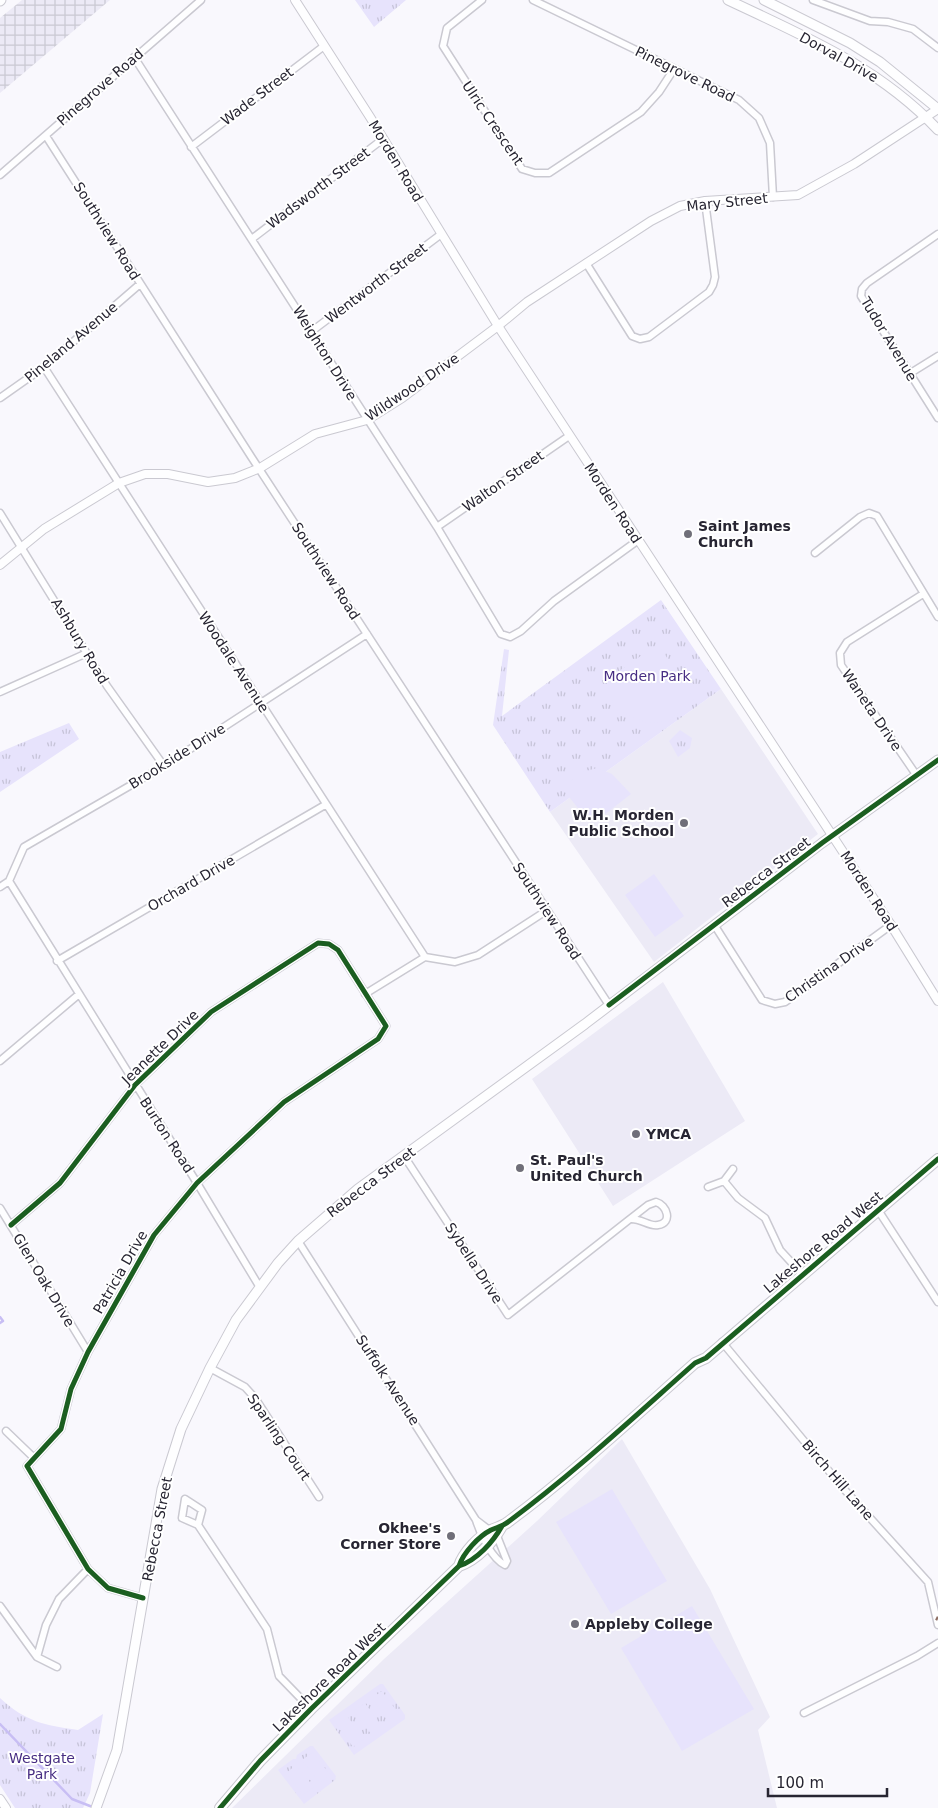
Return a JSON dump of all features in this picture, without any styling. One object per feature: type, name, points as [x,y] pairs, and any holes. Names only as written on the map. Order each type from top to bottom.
[{"type":"main road","name":"Dorval Drive","points":[[728,0],[866,69],[926,116],[938,130]]},
{"type":"main road","name":"Dorval Drive","points":[[764,0],[822,28],[873,57],[938,109]]},
{"type":"main road","name":"Rebecca Street","points":[[96,1808],[117,1750],[162,1488],[181,1429],[210,1368],[236,1320],[259,1286],[298,1241],[358,1190],[715,926],[832,836],[938,760]]},
{"type":"main road","name":"Lakeshore Road West","points":[[220,1808],[260,1761],[311,1709],[459,1566],[466,1563],[484,1541],[541,1498],[695,1363],[706,1358],[722,1342],[938,1159]]},
{"type":"street","name":"Pinegrove Road","points":[[0,176],[201,0]]},
{"type":"street","name":"Morden Road","points":[[295,0],[498,326],[637,541],[891,925],[938,1001]]},
{"type":"street","name":"Ulric Crescent","points":[[482,0],[447,28],[443,46],[522,169],[535,173],[549,173],[641,112],[659,92],[674,69]]},
{"type":"street","name":"Pinegrove Road","points":[[533,0],[740,100],[759,118],[770,143],[773,197]]},
{"type":"street","points":[[813,0],[870,21],[888,22],[913,29],[938,48]]},
{"type":"street","name":"Wade Street","points":[[191,147],[324,46]]},
{"type":"street","name":"Weighton Drive","points":[[134,57],[312,330],[367,420],[437,527],[501,634],[510,637],[521,631],[554,601],[637,541]]},
{"type":"street","name":"Mary Street","points":[[498,326],[527,302],[650,220],[680,206],[704,201],[798,195],[854,164],[938,109]]},
{"type":"street","name":"Southview Road","points":[[46,136],[546,911],[609,1005]]},
{"type":"street","name":"Wadsworth Street","points":[[252,238],[382,139]]},
{"type":"street","points":[[586,263],[632,336],[640,339],[649,337],[708,292],[713,285],[715,277],[704,201]]},
{"type":"street","name":"Tudor Avenue","points":[[938,234],[867,283],[861,292],[862,300],[938,418]]},
{"type":"street","name":"Wentworth Street","points":[[312,330],[440,235]]},
{"type":"street","name":"Pineland Avenue","points":[[0,398],[44,367],[140,284]]},
{"type":"street","name":"Wildwood Drive","points":[[0,565],[44,529],[120,483],[145,474],[168,474],[208,482],[235,478],[260,468],[315,434],[367,420],[402,398],[498,326]]},
{"type":"street","points":[[910,374],[938,356]]},
{"type":"street","name":"Woodale Avenue","points":[[44,367],[325,805],[425,957]]},
{"type":"street","name":"Walton Street","points":[[437,527],[569,436]]},
{"type":"street","name":"Ashbury Road","points":[[0,513],[107,686],[164,766]]},
{"type":"street","points":[[815,553],[860,517],[868,513],[877,516],[938,617]]},
{"type":"street","name":"Waneta Drive","points":[[916,776],[841,665],[840,653],[847,642],[923,594]]},
{"type":"street","name":"Brookside Drive","points":[[9,882],[24,848],[164,766],[367,634]]},
{"type":"street","points":[[0,692],[87,653]]},
{"type":"street","name":"Orchard Drive","points":[[57,961],[325,805]]},
{"type":"street","points":[[0,888],[9,882]]},
{"type":"street","name":"Burton Road","points":[[9,882],[259,1286]]},
{"type":"street","points":[[365,994],[425,957],[455,962],[478,955],[546,911]]},
{"type":"street","name":"Christina Drive","points":[[715,926],[762,1000],[775,1004],[785,1002],[891,925]]},
{"type":"street","name":"Jeanette Drive","points":[[11,1225],[60,1183],[134,1084],[211,1012],[318,943],[329,944],[338,950],[365,994]]},
{"type":"street","name":"Patricia Drive","points":[[33,1457],[61,1430],[71,1389],[88,1352],[154,1235],[197,1183],[284,1102],[378,1039],[386,1026],[365,994]]},
{"type":"street","points":[[0,1061],[78,995]]},
{"type":"street","name":"Sybella Drive","points":[[404,1156],[508,1315],[630,1219],[656,1202],[664,1206],[667,1213],[664,1222],[658,1225],[638,1219],[630,1219]]},
{"type":"street","points":[[708,1187],[724,1181],[734,1169]]},
{"type":"street","points":[[724,1181],[738,1198],[765,1218],[773,1231],[777,1245],[802,1274]]},
{"type":"street","name":"Glen Oak Drive","points":[[0,1208],[88,1352]]},
{"type":"street","points":[[878,1210],[938,1302]]},
{"type":"street","name":"Suffolk Avenue","points":[[298,1241],[476,1520],[484,1541],[500,1563],[505,1566],[507,1561],[493,1533],[476,1520]]},
{"type":"street","name":"Birch Hill Lane","points":[[722,1342],[843,1488],[928,1582],[938,1625]]},
{"type":"street","name":"Sparling Court","points":[[210,1368],[245,1388],[255,1398],[319,1497]]},
{"type":"street","points":[[6,1432],[33,1457],[27,1466],[88,1569],[108,1588],[143,1598]]},
{"type":"street","points":[[198,1525],[268,1629],[279,1676],[311,1709]]},
{"type":"street","points":[[37,1657],[46,1625],[58,1599],[88,1569]]},
{"type":"street","points":[[0,1606],[37,1657],[57,1667]]},
{"type":"street","points":[[804,1713],[917,1656],[938,1643]]},
{"type":"street","points":[[0,1799],[6,1808]]},
{"type":"shaded area","points":[[22,0],[110,0],[0,93],[0,18]]},
{"type":"shaded area","name":"W.H. Morden Public School","points":[[721,689],[818,834],[654,962],[550,812]]},
{"type":"shaded area","points":[[663,982],[745,1121],[613,1206],[532,1079]]},
{"type":"shaded area","name":"Appleby College","points":[[622,1439],[710,1589],[770,1717],[758,1730],[777,1808],[232,1808],[384,1659],[537,1521]]},
{"type":"green space","points":[[355,0],[406,0],[374,27]]},
{"type":"green space","name":"Morden Park","points":[[661,600],[721,689],[550,812],[493,725],[504,649],[509,650],[502,716]]},
{"type":"green space","points":[[658,644],[694,699],[669,721],[647,723],[615,709],[606,680]]},
{"type":"green space","points":[[69,723],[79,739],[0,792],[0,752]]},
{"type":"green space","points":[[680,730],[692,738],[690,748],[678,757],[669,741]]},
{"type":"green space","points":[[597,768],[612,774],[631,794],[595,822],[589,822],[562,788],[582,772]]},
{"type":"green space","points":[[654,874],[684,916],[655,937],[625,895]]},
{"type":"green space","points":[[612,1489],[667,1581],[611,1614],[556,1522]]},
{"type":"green space","points":[[692,1606],[754,1709],[682,1751],[621,1648]]},
{"type":"green space","points":[[380,1684],[383,1684],[405,1715],[405,1719],[354,1755],[329,1720]]},
{"type":"green space","points":[[382,1691],[399,1714],[388,1721],[372,1698]]},
{"type":"green space","name":"Westgate Park","points":[[0,1698],[18,1712],[36,1721],[78,1730],[103,1714],[90,1793],[83,1808],[15,1808],[0,1785]]},
{"type":"green space","points":[[365,1703],[381,1726],[371,1734],[354,1711]]},
{"type":"green space","points":[[347,1716],[364,1739],[353,1747],[337,1724]]},
{"type":"green space","points":[[313,1746],[336,1776],[335,1780],[304,1804],[278,1770],[293,1759],[296,1759],[297,1755]]},
{"type":"green space","points":[[313,1752],[330,1775],[320,1783],[302,1760]]},
{"type":"green space","points":[[296,1765],[314,1787],[303,1795],[286,1773]]},
{"type":"waterway","points":[[0,1317],[3,1321],[0,1323]]},
{"type":"waterway","points":[[0,1724],[72,1799],[90,1806]]},
{"type":"cycle path","points":[[609,1005],[822,843],[938,760]]},
{"type":"cycle path","points":[[11,1225],[60,1183],[135,1085],[211,1012],[318,943],[329,944],[338,950],[386,1026],[378,1039],[284,1102],[197,1183],[154,1235],[88,1352],[71,1389],[61,1429],[27,1466],[88,1569],[108,1588],[143,1598]]},
{"type":"cycle path","points":[[459,1566],[468,1550],[482,1536],[506,1523],[556,1484],[695,1363],[706,1358],[938,1159]]},
{"type":"cycle path","points":[[220,1808],[260,1761],[311,1709],[459,1566],[484,1550],[502,1526]]},
{"type":"place","name":"Saint James Church","points":[[688,534]]},
{"type":"place","name":"W.H. Morden Public School","points":[[684,823]]},
{"type":"place","name":"YMCA","points":[[636,1134]]},
{"type":"place","name":"St. Paul's United Church","points":[[520,1168]]},
{"type":"place","name":"Okhee's Corner Store","points":[[451,1536]]},
{"type":"place","name":"Appleby College","points":[[575,1624]]}]
